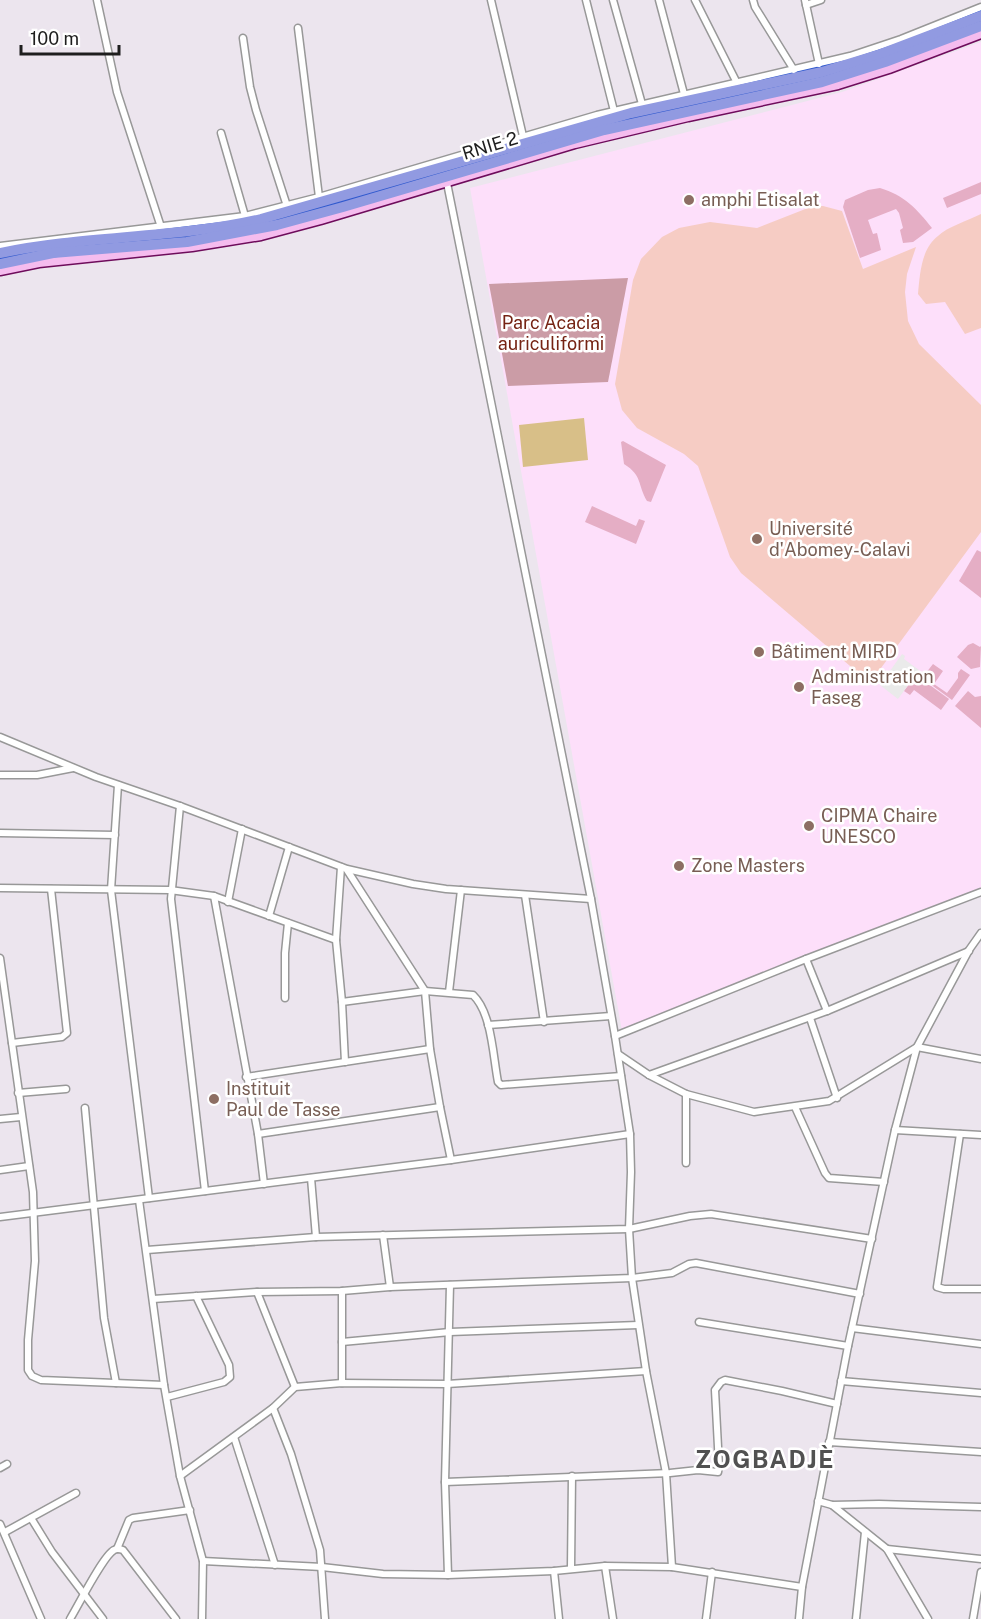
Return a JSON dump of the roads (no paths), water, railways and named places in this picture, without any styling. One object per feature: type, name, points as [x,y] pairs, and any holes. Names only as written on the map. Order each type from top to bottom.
[{"type":"highway","name":"RNIE 2","points":[[0,253],[76,242],[215,228],[261,219],[582,126],[822,72],[891,50],[981,16]]},
{"type":"highway","name":"RNIE 2","points":[[0,264],[53,253],[187,242],[277,225],[604,130],[822,82],[885,62],[981,26]]},
{"type":"street","points":[[97,0],[117,92],[161,227]]},
{"type":"street","points":[[491,0],[522,136]]},
{"type":"street","points":[[586,0],[614,111]]},
{"type":"street","points":[[613,0],[642,104]]},
{"type":"street","points":[[659,0],[684,94]]},
{"type":"street","points":[[695,0],[737,83]]},
{"type":"street","points":[[753,0],[755,7],[794,70]]},
{"type":"street","points":[[819,64],[806,2],[821,0]]},
{"type":"street","points":[[0,246],[244,216],[287,206],[614,111],[819,64],[894,42],[981,7]]},
{"type":"street","points":[[298,28],[319,197]]},
{"type":"street","points":[[0,271],[39,263],[192,248],[261,236],[575,144],[838,85],[889,69],[981,34]]},
{"type":"street","points":[[243,38],[250,87],[256,110],[287,206]]},
{"type":"street","points":[[221,133],[244,216]]},
{"type":"street","points":[[447,183],[591,899],[618,1054],[630,1134],[629,1230],[632,1278],[646,1371],[666,1473],[672,1567]]},
{"type":"street","points":[[0,737],[73,768],[344,868],[421,886],[525,896],[591,899]]},
{"type":"street","points":[[0,774],[37,775],[73,768]]},
{"type":"street","points":[[118,785],[111,890],[149,1198]]},
{"type":"street","points":[[180,806],[170,890],[205,1191]]},
{"type":"street","points":[[228,902],[242,830]]},
{"type":"street","points":[[0,832],[115,835]]},
{"type":"street","points":[[269,916],[289,847]]},
{"type":"street","points":[[344,868],[336,940],[345,1062]]},
{"type":"street","points":[[344,868],[425,991],[430,1049],[451,1160]]},
{"type":"street","points":[[0,888],[170,890],[214,896],[336,940]]},
{"type":"street","points":[[12,1043],[62,1037],[67,1033],[51,889]]},
{"type":"street","points":[[449,992],[460,890]]},
{"type":"street","points":[[615,1036],[981,892]]},
{"type":"street","points":[[214,896],[258,1134],[264,1184]]},
{"type":"street","points":[[525,896],[544,1022]]},
{"type":"street","points":[[285,998],[288,923]]},
{"type":"street","points":[[799,1619],[802,1587],[848,1347],[895,1130],[917,1047],[969,950],[981,935]]},
{"type":"street","points":[[649,1075],[810,1018],[969,950]]},
{"type":"street","points":[[0,958],[34,1213],[35,1261],[28,1340],[28,1371],[32,1376],[41,1380],[164,1385]]},
{"type":"street","points":[[806,959],[827,1011]]},
{"type":"street","points":[[342,1002],[425,991],[473,995],[480,1001],[488,1024],[498,1083],[501,1085],[621,1076]]},
{"type":"street","points":[[488,1024],[611,1016]]},
{"type":"street","points":[[810,1018],[837,1098]]},
{"type":"street","points":[[618,1054],[649,1075],[686,1094],[747,1111],[819,1104],[837,1098],[917,1047],[981,1059]]},
{"type":"street","points":[[246,1077],[430,1049]]},
{"type":"street","points":[[18,1093],[66,1089]]},
{"type":"street","points":[[686,1094],[686,1163]]},
{"type":"street","points":[[258,1134],[440,1107]]},
{"type":"street","points":[[795,1107],[829,1178],[884,1182]]},
{"type":"street","points":[[85,1108],[104,1318],[116,1383]]},
{"type":"street","points":[[0,1119],[21,1117]]},
{"type":"street","points":[[895,1130],[981,1135]]},
{"type":"street","points":[[0,1217],[451,1160],[630,1134]]},
{"type":"street","points":[[960,1134],[937,1287],[981,1289]]},
{"type":"street","points":[[0,1170],[29,1166]]},
{"type":"street","points":[[311,1178],[316,1237]]},
{"type":"street","points":[[139,1200],[164,1385],[180,1476],[204,1562],[202,1619]]},
{"type":"street","points":[[147,1250],[316,1237],[629,1230],[690,1216],[711,1214],[872,1239]]},
{"type":"street","points":[[383,1235],[390,1287]]},
{"type":"street","points":[[153,1299],[257,1292],[342,1291],[390,1287],[632,1278],[672,1273],[696,1263],[860,1294]]},
{"type":"street","points":[[448,1575],[445,1482],[450,1285]]},
{"type":"street","points":[[342,1291],[342,1383]]},
{"type":"street","points":[[257,1292],[295,1387]]},
{"type":"street","points":[[167,1396],[212,1386],[230,1377],[229,1365],[195,1296]]},
{"type":"street","points":[[699,1322],[848,1347]]},
{"type":"street","points":[[342,1342],[450,1332],[638,1325]]},
{"type":"street","points":[[852,1328],[981,1344]]},
{"type":"street","points":[[180,1476],[273,1408],[295,1387],[342,1383],[447,1384],[646,1371]]},
{"type":"street","points":[[445,1482],[698,1470],[718,1472],[715,1390],[725,1380],[837,1404]]},
{"type":"street","points":[[841,1381],[981,1394]]},
{"type":"street","points":[[273,1408],[291,1454],[315,1529],[320,1550],[326,1619]]},
{"type":"street","points":[[234,1437],[275,1565]]},
{"type":"street","points":[[829,1442],[981,1452]]},
{"type":"street","points":[[0,1468],[7,1464]]},
{"type":"street","points":[[571,1568],[572,1476]]},
{"type":"street","points":[[5,1532],[76,1493]]},
{"type":"street","points":[[818,1501],[832,1505],[981,1507]]},
{"type":"street","points":[[832,1505],[887,1549],[928,1619]]},
{"type":"street","points":[[117,1549],[125,1524],[134,1518],[190,1510]]},
{"type":"street","points":[[32,1518],[52,1552],[103,1619]]},
{"type":"street","points":[[0,1524],[41,1619]]},
{"type":"street","points":[[856,1619],[866,1532]]},
{"type":"street","points":[[70,1619],[99,1569],[113,1550],[117,1549],[123,1550],[176,1619]]},
{"type":"street","points":[[887,1549],[981,1559]]},
{"type":"street","points":[[204,1562],[322,1567],[383,1574],[448,1575],[554,1571],[605,1566],[672,1567],[802,1587]]},
{"type":"street","points":[[605,1566],[613,1619]]},
{"type":"street","points":[[554,1571],[559,1619]]},
{"type":"street","points":[[706,1619],[712,1572]]},
{"type":"street","points":[[973,1619],[981,1572]]},
{"type":"place","name":"amphi Etisalat","points":[[689,200]]},
{"type":"place","name":"Université d'Abomey-Calavi","points":[[757,539]]},
{"type":"place","name":"Bâtiment MIRD","points":[[759,652]]},
{"type":"place","name":"Administration Faseg","points":[[799,687]]},
{"type":"place","name":"CIPMA Chaire UNESCO","points":[[809,826]]},
{"type":"place","name":"Zone Masters","points":[[679,866]]},
{"type":"place","name":"Instituit Paul de Tasse","points":[[214,1099]]},
{"type":"district","name":"ZOGBADJÈ","points":[[765,1460]]},
{"type":"park label","name":"Parc Acacia auriculiformi","points":[[551,333]]}]
